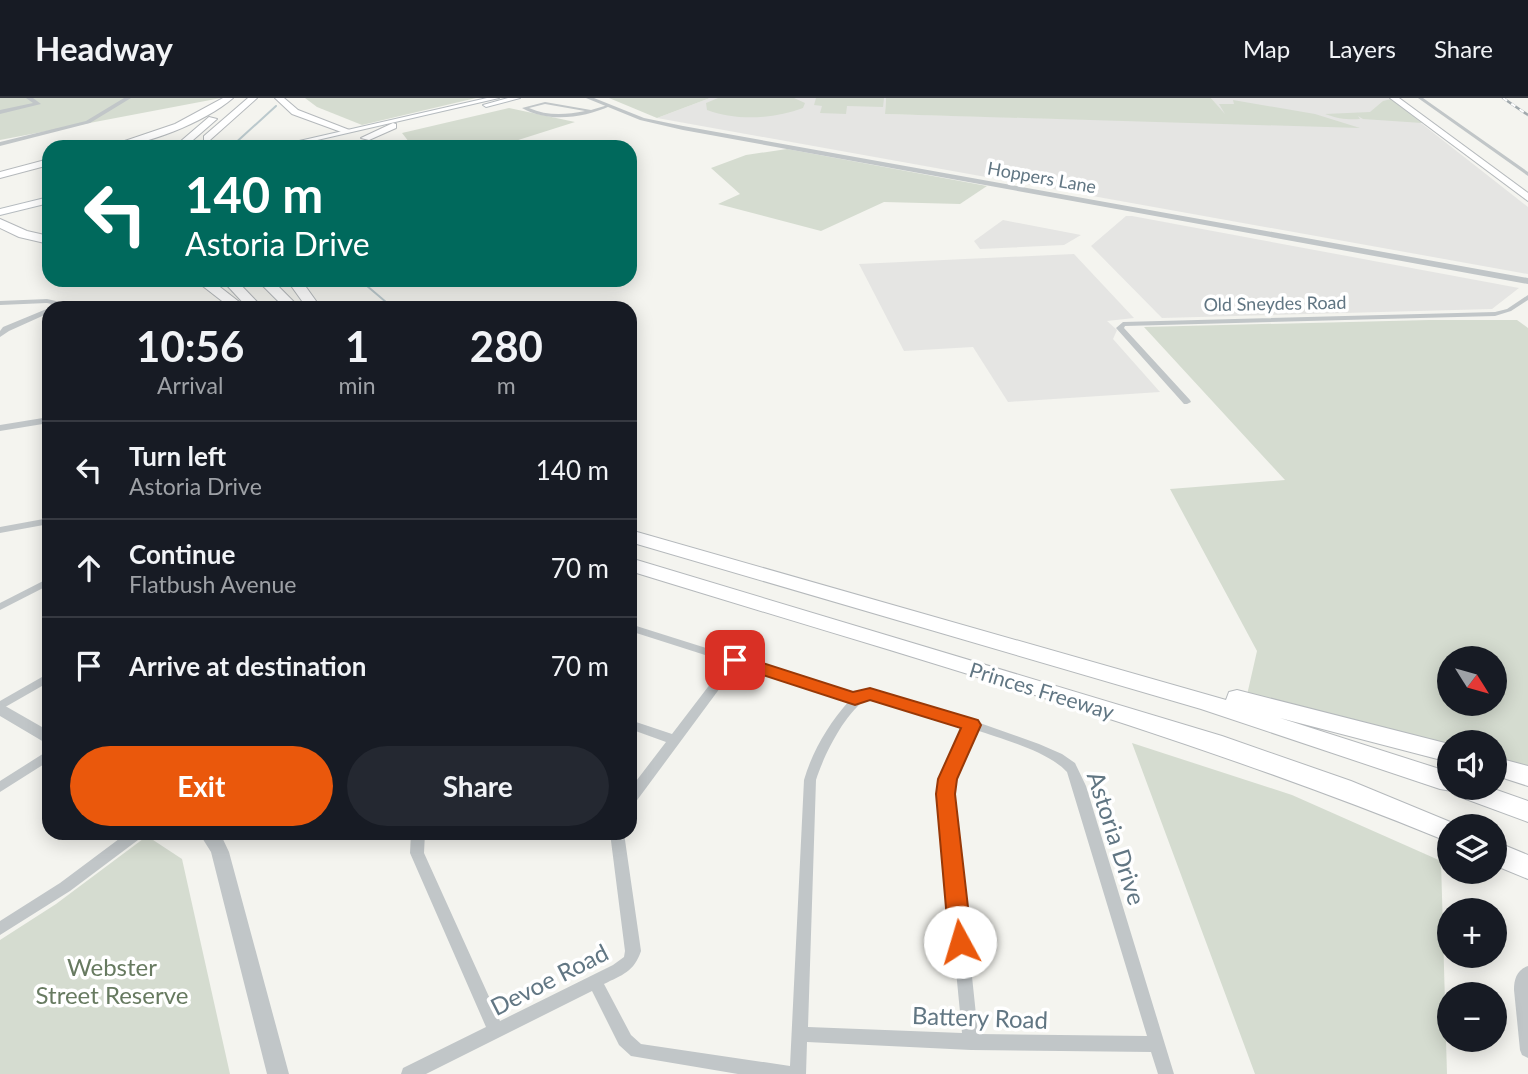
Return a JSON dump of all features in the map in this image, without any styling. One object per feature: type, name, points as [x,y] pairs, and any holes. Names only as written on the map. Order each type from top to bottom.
[{"type":"highway","points":[[135,140],[178,126],[229,98]]},
{"type":"highway","points":[[188,140],[239,98]]},
{"type":"highway","points":[[206,140],[253,98]]},
{"type":"highway","points":[[279,98],[295,112],[358,133],[370,140]]},
{"type":"highway","points":[[1394,98],[1528,198]]},
{"type":"highway","points":[[1405,98],[1528,187]]},
{"type":"highway","points":[[323,123],[358,133],[393,126]]},
{"type":"highway","points":[[1429,125],[1443,125]]},
{"type":"highway","points":[[0,175],[42,164]]},
{"type":"highway","points":[[1,221],[23,234],[42,238]]},
{"type":"highway","points":[[212,287],[230,301]]},
{"type":"highway","points":[[236,287],[249,301]]},
{"type":"highway","points":[[271,287],[286,301]]},
{"type":"highway","name":"Princes Freeway","points":[[637,538],[1222,707],[1437,778]]},
{"type":"highway","name":"Princes Freeway","points":[[637,566],[1213,742],[1342,788],[1437,826]]},
{"type":"highway","points":[[996,642],[1271,706],[1437,750]]},
{"type":"highway","points":[[1507,770],[1528,776]]},
{"type":"highway","points":[[1496,800],[1528,812]]},
{"type":"highway","points":[[1507,858],[1528,868]]},
{"type":"main road","points":[[330,140],[496,98]]},
{"type":"main road","points":[[393,126],[517,98]]},
{"type":"main road","points":[[318,140],[358,133]]},
{"type":"main road","points":[[0,205],[42,196]]},
{"type":"main road","points":[[1,221],[42,203]]},
{"type":"street","points":[[0,112],[38,104],[29,98]]},
{"type":"street","points":[[0,144],[88,122],[128,98]]},
{"type":"street","name":"Hoppers Lane","points":[[589,98],[642,119],[683,128],[1528,283]]},
{"type":"street","points":[[1420,98],[1528,174]]},
{"type":"street","points":[[592,111],[545,103],[524,108],[568,117],[592,111],[608,106]]},
{"type":"street","points":[[1443,125],[1460,126]]},
{"type":"street","name":"Old Sneydes Road","points":[[1187,402],[1120,328],[1122,324],[1495,314],[1509,310],[1528,297]]},
{"type":"street","points":[[0,303],[42,301]]},
{"type":"street","points":[[1,333],[42,313]]},
{"type":"street","points":[[0,428],[42,421]]},
{"type":"street","points":[[0,530],[42,522]]},
{"type":"street","points":[[0,607],[42,585]]},
{"type":"street","name":"Astoria Drive","points":[[637,629],[855,699],[870,694],[972,725],[1021,741],[1060,759],[1073,770],[1166,1074]]},
{"type":"street","points":[[637,790],[735,660]]},
{"type":"street","points":[[42,681],[0,708],[42,734]]},
{"type":"street","points":[[799,1074],[810,780],[813,768],[855,699]]},
{"type":"street","points":[[971,1042],[946,794],[948,779],[972,725]]},
{"type":"street","points":[[637,726],[675,740]]},
{"type":"street","points":[[0,787],[42,760]]},
{"type":"street","points":[[0,929],[65,887],[128,840]]},
{"type":"street","points":[[214,840],[220,852],[278,1074]]},
{"type":"street","points":[[418,840],[417,853],[496,1031]]},
{"type":"street","name":"Devoe Road","points":[[409,1074],[627,964],[633,951],[618,840]]},
{"type":"street","points":[[1528,973],[1522,980],[1528,1050]]},
{"type":"street","points":[[595,982],[625,1040],[637,1051],[790,1074]]},
{"type":"street","name":"Battery Road","points":[[802,1034],[971,1042],[1157,1044]]},
{"type":"shaded area","points":[[710,98],[886,98],[885,114],[1232,123],[1211,98],[1389,98],[1528,207],[1528,274],[657,118]]},
{"type":"shaded area","points":[[1126,216],[1519,288],[1492,309],[1162,318],[1091,246]]},
{"type":"shaded area","points":[[1003,220],[1081,235],[1064,245],[980,249],[974,241]]},
{"type":"shaded area","points":[[1074,254],[1134,318],[1107,321],[1117,330],[1113,339],[1160,392],[1008,402],[973,347],[904,351],[859,264]]},
{"type":"green space","points":[[0,98],[221,98],[0,140]]},
{"type":"green space","points":[[305,98],[476,98],[362,125],[317,107]]},
{"type":"green space","points":[[609,98],[710,98],[657,118]]},
{"type":"green space","points":[[718,98],[794,98],[805,103],[803,108],[780,114],[742,117],[707,110],[706,103]]},
{"type":"green space","points":[[816,98],[884,98],[883,107],[847,106],[846,114],[820,113],[822,106],[814,105]]},
{"type":"green space","points":[[886,98],[1211,98],[1225,114],[1219,104],[1234,104],[1233,100],[1315,114],[1360,128],[885,114]]},
{"type":"green space","points":[[1391,99],[1422,123],[1363,119],[1358,116],[1360,119],[1348,119],[1325,114],[1370,112],[1383,101]]},
{"type":"green space","points":[[509,108],[575,122],[518,140],[408,140],[402,133]]},
{"type":"green space","points":[[787,149],[987,186],[960,204],[884,202],[821,231],[718,204],[740,194],[711,168],[746,155]]},
{"type":"green space","points":[[1517,320],[1528,328],[1528,768],[1507,762],[1507,730],[1437,730],[1437,744],[1247,695],[1257,651],[1170,489],[1285,480],[1144,327]]},
{"type":"green space","points":[[1132,743],[1292,795],[1437,859],[1437,884],[1442,884],[1442,898],[1437,898],[1437,968],[1444,968],[1444,982],[1437,982],[1437,1052],[1446,1052],[1447,1074],[1255,1074]]},
{"type":"green space","name":"Webster Street Reserve","points":[[142,840],[153,840],[182,859],[230,1074],[0,1074],[0,940],[56,904]]},
{"type":"waterway","points":[[239,140],[276,106]]},
{"type":"waterway","points":[[368,287],[385,301]]},
{"type":"railway","points":[[1503,98],[1528,115]]},
{"type":"route","points":[[735,660],[855,699],[870,694],[972,725],[948,779],[946,794],[960,942]]}]
